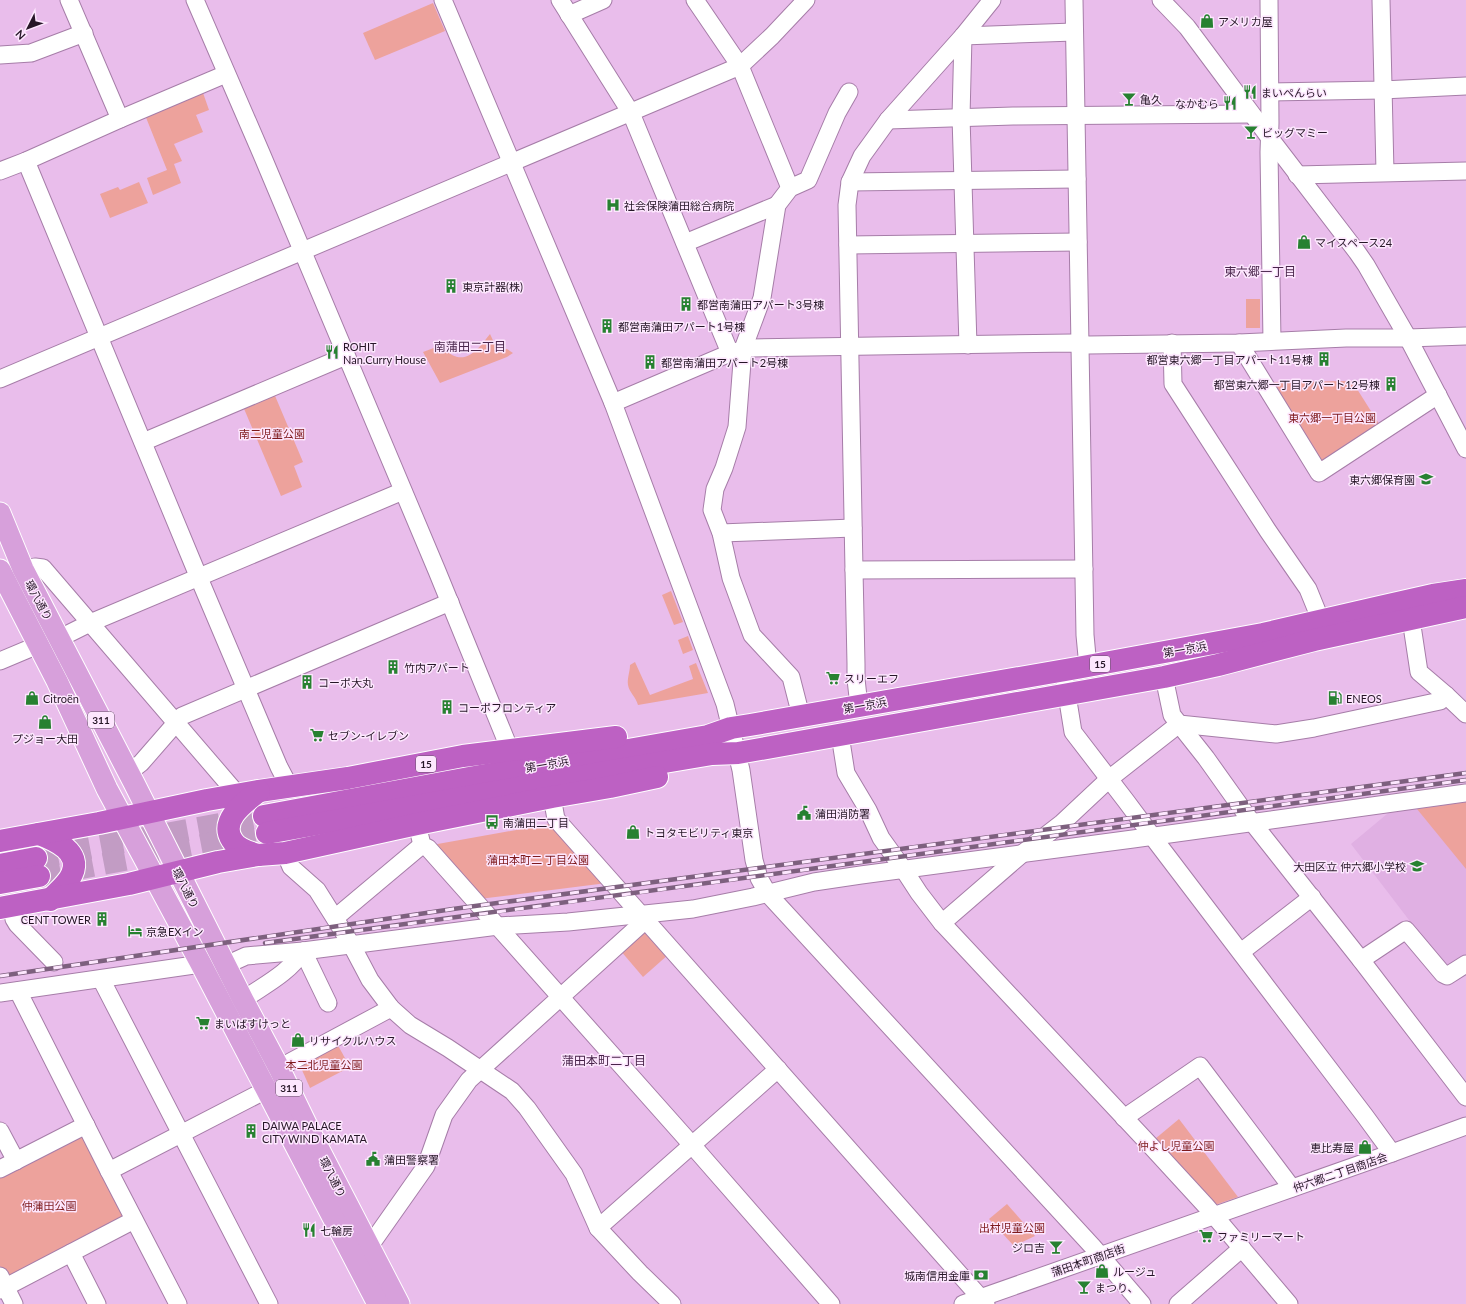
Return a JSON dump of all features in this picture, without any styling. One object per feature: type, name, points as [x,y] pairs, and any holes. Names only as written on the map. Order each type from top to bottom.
[{"type":"highway","name":"第一京浜","points":[[1466,590],[1433,595],[1263,634],[1088,666],[859,700],[801,716],[731,728],[708,736],[454,780],[266,824],[712,754],[738,753],[1164,677],[1259,655],[1314,640],[1466,607]]},
{"type":"highway","name":"15","points":[[123,818],[249,793],[348,778],[463,756],[598,740],[706,723],[731,728]]},
{"type":"highway","points":[[6,908],[129,884],[178,871],[258,855],[285,853],[417,824],[610,787],[714,764],[738,753]]},
{"type":"highway","points":[[249,793],[228,824],[228,831],[233,842],[237,846],[247,852],[258,855]]},
{"type":"highway","points":[[0,841],[123,818]]},
{"type":"highway","points":[[38,834],[56,841],[66,849],[73,857],[75,865],[72,875],[50,900]]},
{"type":"highway","points":[[0,865],[38,867],[0,883]]},
{"type":"main road","name":"環八通り","points":[[0,513],[23,569],[60,638],[243,1000],[279,1068],[310,1132],[400,1304]]},
{"type":"main road","name":"環八通り","points":[[0,572],[57,681],[107,789],[201,964],[377,1304]]},
{"type":"street","points":[[69,0],[120,118]]},
{"type":"street","points":[[195,0],[450,602],[510,750]]},
{"type":"street","points":[[443,0],[613,403],[725,704],[742,770],[754,860],[759,878],[768,894],[1101,1256],[1142,1304]]},
{"type":"street","points":[[560,0],[631,113],[685,243],[737,351]]},
{"type":"street","points":[[569,15],[603,0]]},
{"type":"street","points":[[695,0],[740,66],[790,188]]},
{"type":"street","points":[[0,379],[98,336],[740,66],[772,36],[806,0]]},
{"type":"street","points":[[859,700],[856,679],[847,205],[850,182],[862,156],[888,120],[963,36],[992,0]]},
{"type":"street","points":[[1074,0],[1085,635],[1088,666]]},
{"type":"street","points":[[1161,0],[1187,27],[1297,175],[1357,252],[1408,338],[1466,449]]},
{"type":"street","points":[[1269,0],[1269,137],[1272,341]]},
{"type":"street","points":[[1381,0],[1385,172]]},
{"type":"street","points":[[0,55],[31,53],[84,32]]},
{"type":"street","points":[[963,36],[1074,32]]},
{"type":"street","points":[[963,36],[962,181],[968,345]]},
{"type":"street","points":[[0,171],[26,161],[120,118],[226,74]]},
{"type":"street","points":[[1270,92],[1382,90],[1466,86]]},
{"type":"street","points":[[685,243],[776,205],[790,188],[808,180],[837,113],[849,92]]},
{"type":"street","points":[[888,120],[962,117],[1251,114]]},
{"type":"street","points":[[26,161],[199,578],[282,774],[289,786]]},
{"type":"street","points":[[1297,175],[1466,171]]},
{"type":"street","points":[[850,182],[1077,179]]},
{"type":"street","points":[[776,205],[762,298],[737,351],[737,427],[724,468],[715,490],[712,510],[720,533],[731,578],[752,635],[790,677],[801,716]]},
{"type":"street","points":[[848,245],[1078,242]]},
{"type":"street","points":[[613,403],[737,351],[968,345],[1239,343],[1346,338],[1466,336]]},
{"type":"street","points":[[1172,343],[1173,384],[1308,590],[1321,621]]},
{"type":"street","points":[[1239,343],[1319,473],[1438,395]]},
{"type":"street","points":[[143,442],[346,356]]},
{"type":"street","points":[[60,638],[90,623],[403,491]]},
{"type":"street","points":[[720,533],[853,528]]},
{"type":"street","points":[[0,572],[43,568],[176,722],[249,793]]},
{"type":"street","points":[[854,570],[1084,569]]},
{"type":"street","points":[[128,773],[141,763],[182,716],[450,602]]},
{"type":"street","points":[[1411,618],[1419,672],[1466,714]]},
{"type":"street","points":[[0,661],[38,645]]},
{"type":"street","points":[[1063,670],[1073,732],[1392,1153]]},
{"type":"street","points":[[1164,677],[1172,715],[1206,758],[1252,822],[1312,897],[1466,1097]]},
{"type":"street","points":[[942,923],[1023,853],[1062,824],[1109,779],[1179,724],[1276,734],[1314,728],[1440,701],[1446,695]]},
{"type":"street","points":[[840,735],[846,773],[868,810],[881,838],[942,923],[1214,1216],[1289,1304]]},
{"type":"street","points":[[226,965],[246,956],[303,951],[498,926],[568,922],[694,909],[768,894],[814,882],[1466,793]]},
{"type":"street","points":[[552,797],[556,819],[983,1301]]},
{"type":"street","points":[[417,824],[422,845]]},
{"type":"street","points":[[335,918],[422,845]]},
{"type":"street","points":[[422,845],[428,848],[498,926],[831,1304]]},
{"type":"street","points":[[285,853],[291,867],[317,890],[351,944],[370,980],[391,1008],[410,1025],[448,1048],[512,1091],[527,1108],[574,1174],[598,1228],[640,1273],[672,1304]]},
{"type":"street","points":[[1241,952],[1312,897]]},
{"type":"street","points":[[6,908],[17,924],[54,962]]},
{"type":"street","points":[[369,1247],[426,1166],[444,1115],[469,1080],[639,926],[641,914]]},
{"type":"street","points":[[1361,960],[1403,930],[1406,930],[1443,974],[1448,976],[1466,964]]},
{"type":"street","points":[[243,1000],[281,975],[303,951]]},
{"type":"street","points":[[303,951],[328,1003]]},
{"type":"street","points":[[0,992],[201,964]]},
{"type":"street","points":[[101,979],[269,1304]]},
{"type":"street","points":[[18,990],[109,1172],[178,1304]]},
{"type":"street","points":[[279,1068],[391,1008]]},
{"type":"street","points":[[1124,1118],[1200,1066],[1292,1188]]},
{"type":"street","points":[[598,1228],[778,1069]]},
{"type":"street","points":[[109,1172],[266,1090]]},
{"type":"street","points":[[0,1169],[86,1125]]},
{"type":"street","name":"仲六郷二丁目商店会","points":[[1214,1216],[1466,1126]]},
{"type":"street","points":[[0,1131],[16,1161]]},
{"type":"street","name":"蒲田本町商店街","points":[[963,1304],[983,1301],[1101,1256],[1214,1216]]},
{"type":"street","points":[[14,1304],[2,1285],[70,1253],[134,1220]]},
{"type":"street","points":[[1178,1304],[1242,1248]]},
{"type":"street","points":[[70,1253],[97,1304]]},
{"type":"shaded area","name":"大田区立 仲六郷小学校","points":[[1466,799],[1466,961],[1442,968],[1409,930],[1409,920],[1351,844],[1393,809]]},
{"type":"green space","points":[[433,3],[445,31],[375,60],[363,33]]},
{"type":"green space","points":[[202,90],[209,110],[196,115],[203,132],[174,144],[182,161],[174,164],[181,183],[153,195],[147,178],[167,170],[145,115]]},
{"type":"green space","points":[[139,182],[148,203],[110,218],[100,194],[118,187],[120,190]]},
{"type":"green space","points":[[1246,299],[1260,299],[1260,328],[1246,328]]},
{"type":"green space","points":[[490,334],[498,351],[507,349],[513,353],[507,357],[440,383],[423,352],[439,346],[452,355],[464,357],[479,348]]},
{"type":"green space","name":"東六郷一丁目公園","points":[[1352,381],[1381,427],[1321,465],[1268,382]]},
{"type":"green space","name":"南二児童公園","points":[[273,391],[303,462],[294,466],[302,487],[281,496],[242,404]]},
{"type":"green space","points":[[671,591],[683,622],[674,625],[662,595]]},
{"type":"green space","points":[[688,636],[693,650],[683,654],[678,640]]},
{"type":"green space","points":[[635,662],[650,695],[693,679],[689,666],[696,663],[708,693],[638,705],[629,688],[628,682],[630,665]]},
{"type":"green space","points":[[1466,802],[1466,869],[1417,809]]},
{"type":"green space","name":"蒲田本町二 丁目公園","points":[[555,823],[607,883],[479,899],[432,845]]},
{"type":"green space","points":[[644,929],[669,954],[643,977],[620,950]]},
{"type":"green space","name":"本二北児童公園","points":[[336,1042],[350,1067],[310,1088],[298,1061]]},
{"type":"green space","name":"仲よし児童公園","points":[[1179,1119],[1238,1197],[1215,1205],[1149,1144]]},
{"type":"green space","name":"仲蒲田公園","points":[[81,1135],[126,1216],[14,1278],[4,1274],[0,1266],[0,1177]]},
{"type":"green space","name":"出村児童公園","points":[[1007,1204],[1035,1236],[1014,1246],[989,1219]]},
{"type":"tunnel","points":[[36,858],[264,816]]},
{"type":"tunnel","points":[[39,876],[267,833]]},
{"type":"railway","points":[[0,976],[453,909],[1466,773]]},
{"type":"railway","points":[[265,943],[1466,780]]},
{"type":"place","name":"アメリカ屋","points":[[1207,21]]},
{"type":"place","name":"まいぺんらい","points":[[1250,92]]},
{"type":"place","name":"亀久","points":[[1129,99]]},
{"type":"place","name":"なかむら","points":[[1230,103]]},
{"type":"place","name":"ビッグマミー","points":[[1251,132]]},
{"type":"place","name":"社会保険蒲田総合病院","points":[[613,205]]},
{"type":"place","name":"マイスペース24","points":[[1304,242]]},
{"type":"place","name":"東京計器(株)","points":[[451,286]]},
{"type":"place","name":"都営南蒲田アパート3号棟","points":[[686,304]]},
{"type":"place","name":"都営南蒲田アパート1号棟","points":[[607,326]]},
{"type":"place","name":"ROHIT Nan.Curry House","points":[[332,352]]},
{"type":"place","name":"都営東六郷一丁目アパート11号棟","points":[[1324,359]]},
{"type":"place","name":"都営南蒲田アパート2号棟","points":[[650,362]]},
{"type":"place","name":"都営東六郷一丁目アパート12号棟","points":[[1391,384]]},
{"type":"place","name":"東六郷保育園","points":[[1426,479]]},
{"type":"place","name":"竹内アパート","points":[[393,667]]},
{"type":"place","name":"スリーエフ","points":[[833,678]]},
{"type":"place","name":"コーポ大丸","points":[[307,682]]},
{"type":"place","name":"Citroën","points":[[32,698]]},
{"type":"place","name":"ENEOS","points":[[1335,698]]},
{"type":"place","name":"コーポフロンティア","points":[[447,707]]},
{"type":"place","name":"プジョー大田","points":[[45,722]]},
{"type":"place","name":"セブン-イレブン","points":[[317,735]]},
{"type":"place","name":"蒲田消防署","points":[[804,813]]},
{"type":"place","name":"南蒲田二丁目","points":[[492,822]]},
{"type":"place","name":"トヨタモビリティ東京","points":[[633,832]]},
{"type":"place","name":"大田区立 仲六郷小学校","points":[[1417,866]]},
{"type":"place","name":"CENT TOWER","points":[[102,919]]},
{"type":"place","name":"京急EXイン","points":[[135,931]]},
{"type":"place","name":"まいばすけっと","points":[[203,1023]]},
{"type":"place","name":"リサイクルハウス","points":[[298,1040]]},
{"type":"place","name":"DAIWA PALACE CITY WIND KAMATA","points":[[251,1131]]},
{"type":"place","name":"恵比寿屋","points":[[1365,1147]]},
{"type":"place","name":"蒲田警察署","points":[[373,1159]]},
{"type":"place","name":"七輪房","points":[[309,1230]]},
{"type":"place","name":"ファミリーマート","points":[[1206,1236]]},
{"type":"place","name":"ジロ吉","points":[[1056,1247]]},
{"type":"place","name":"ルージュ","points":[[1102,1271]]},
{"type":"place","name":"城南信用金庫","points":[[981,1275]]},
{"type":"place","name":"まつり、","points":[[1084,1287]]},
{"type":"district","name":"東六郷一丁目","points":[[1260,271]]},
{"type":"district","name":"南蒲田二丁目","points":[[470,346]]},
{"type":"district","name":"蒲田本町二丁目","points":[[604,1060]]}]
